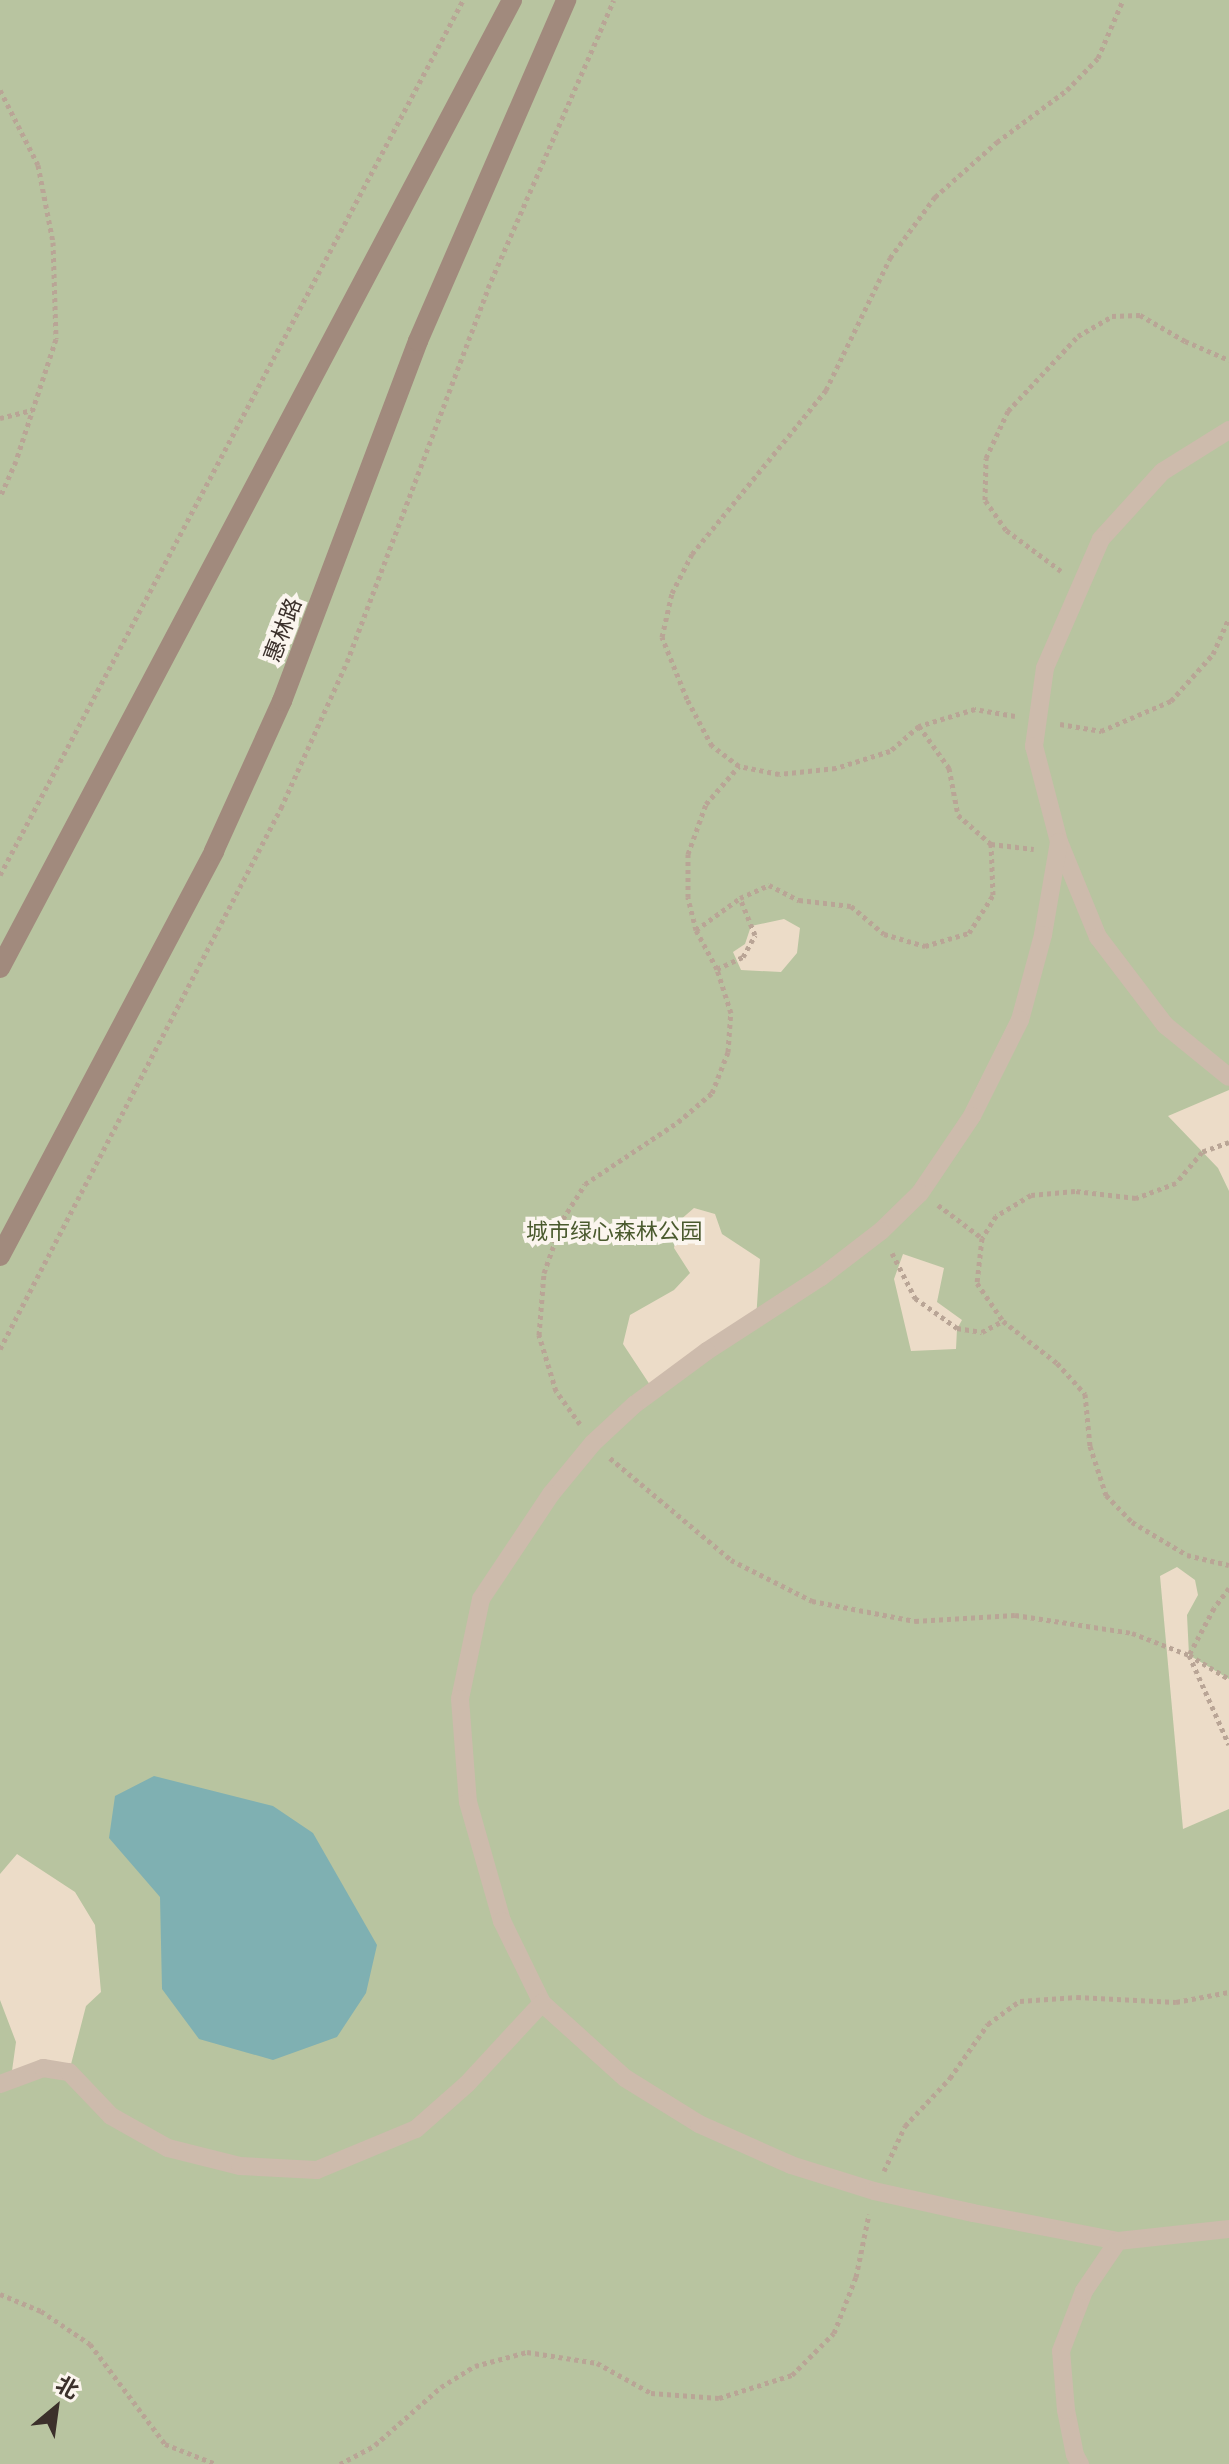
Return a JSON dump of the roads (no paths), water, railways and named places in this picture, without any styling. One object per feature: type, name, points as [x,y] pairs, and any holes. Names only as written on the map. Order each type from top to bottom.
[{"type":"main road","points":[[0,968],[512,0]]},
{"type":"main road","name":"惠林路","points":[[0,1256],[214,851],[282,701],[418,341],[566,0]]},
{"type":"lane","points":[[1229,430],[1162,472],[1101,539],[1045,668],[1034,746],[1059,842],[1098,937],[1165,1025],[1229,1077]]},
{"type":"lane","points":[[1059,842],[1043,935],[1020,1020],[972,1116],[920,1193],[881,1231],[821,1277],[707,1351],[634,1405],[593,1443],[551,1494],[481,1599],[460,1699],[468,1802],[502,1921],[542,2003],[625,2078],[699,2124],[791,2165],[874,2191],[1118,2241],[1229,2229]]},
{"type":"lane","points":[[0,2084],[43,2068],[69,2072],[111,2116],[168,2148],[240,2166],[317,2170],[361,2155],[416,2129],[467,2084],[542,2003]]},
{"type":"lane","points":[[1080,2464],[1075,2455],[1066,2410],[1061,2351],[1084,2291],[1118,2241]]},
{"type":"water","points":[[154,1776],[273,1806],[313,1833],[377,1945],[366,1993],[337,2037],[273,2060],[199,2039],[162,1989],[160,1897],[109,1838],[115,1796]]},
{"type":"park label","name":"城市绿心森林公园","points":[[614,1232]]}]
